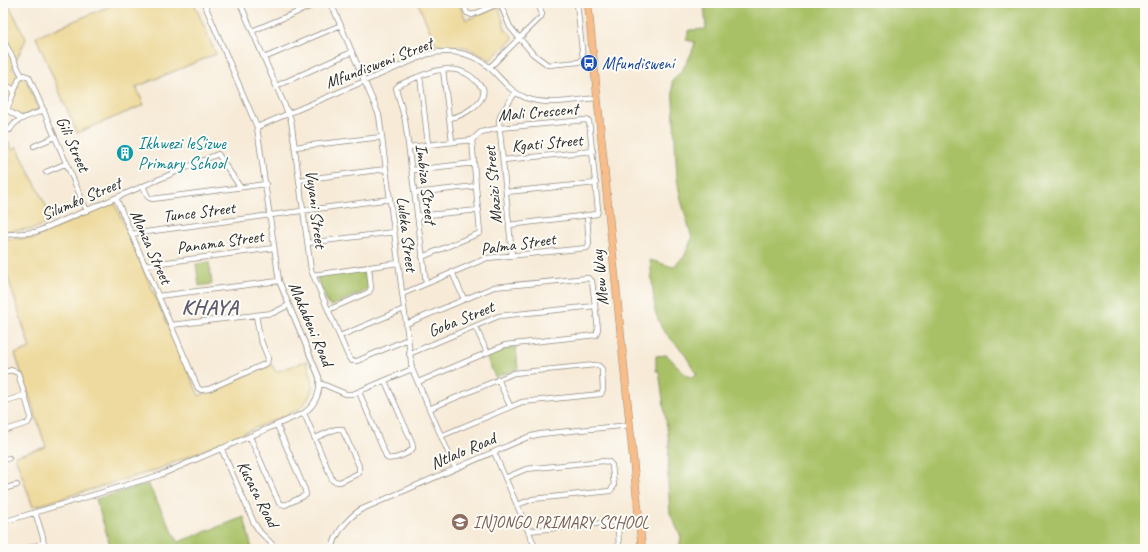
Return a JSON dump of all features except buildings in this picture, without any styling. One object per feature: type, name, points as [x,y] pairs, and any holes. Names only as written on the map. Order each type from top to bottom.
[{"type":"main road","name":"Mew Way","points":[[588,3],[642,549]]},
{"type":"street","name":"Makabeni Road","points":[[3,522],[160,475],[304,413],[314,404],[320,383],[317,371],[279,281],[258,127],[204,3]]},
{"type":"street","name":"Vuyani Street","points":[[242,3],[252,31],[292,125],[311,270],[349,358],[354,362],[408,339]]},
{"type":"street","points":[[252,31],[319,3]]},
{"type":"street","name":"Luleka Street","points":[[331,3],[379,115],[412,369],[455,468]]},
{"type":"street","points":[[464,3],[467,13],[472,15],[500,3],[510,27],[546,65],[580,62],[583,59],[577,3]]},
{"type":"street","points":[[489,68],[542,16],[538,3]]},
{"type":"street","points":[[264,58],[341,25]]},
{"type":"street","points":[[3,39],[22,76],[14,90],[7,110],[22,119]]},
{"type":"street","name":"Mfundisweni Street","points":[[258,127],[428,54],[440,51],[464,53],[489,68],[515,93],[527,98],[546,102],[597,98]]},
{"type":"street","points":[[276,86],[352,52]]},
{"type":"street","points":[[428,144],[420,76],[452,69],[468,75],[483,88],[484,91],[476,105],[457,117],[449,118]]},
{"type":"street","points":[[443,70],[452,141]]},
{"type":"street","name":"Gili Street","points":[[22,76],[30,77],[87,211]]},
{"type":"street","name":"Imbiza Street","points":[[420,76],[399,85],[396,88],[396,93],[404,110],[426,283]]},
{"type":"street","points":[[3,83],[14,90]]},
{"type":"street","name":"Mazizi Street","points":[[512,256],[499,121],[501,114],[515,93]]},
{"type":"street","name":"Gili Street","points":[[10,130],[13,125],[22,119],[44,110]]},
{"type":"street","name":"Mali Crescent","points":[[409,147],[452,141],[472,140],[481,132],[500,128],[585,120],[589,122],[590,126],[598,212],[595,215],[587,216]]},
{"type":"street","points":[[34,146],[55,137]]},
{"type":"street","points":[[295,147],[382,137]]},
{"type":"street","points":[[422,257],[480,233],[472,140]]},
{"type":"street","name":"Kgati Street","points":[[503,160],[593,151]]},
{"type":"street","name":"Silumko Street","points":[[3,236],[36,232],[218,154],[240,188]]},
{"type":"street","points":[[46,172],[66,163]]},
{"type":"street","points":[[412,170],[474,163]]},
{"type":"street","points":[[299,180],[386,169]]},
{"type":"street","points":[[506,192],[596,183]]},
{"type":"street","points":[[143,186],[148,197],[152,199],[266,184]]},
{"type":"street","points":[[415,193],[476,186]]},
{"type":"street","name":"Monza Street","points":[[116,198],[197,386],[201,390],[205,390],[267,363],[268,358],[260,338],[256,315]]},
{"type":"street","name":"Tunce Street","points":[[131,234],[303,212],[390,199]]},
{"type":"street","points":[[417,216],[479,210]]},
{"type":"street","points":[[509,225],[587,216]]},
{"type":"street","name":"Palma Street","points":[[402,294],[483,259],[587,248],[589,244],[587,216]]},
{"type":"street","points":[[308,243],[394,232]]},
{"type":"street","name":"Panama Street","points":[[145,265],[274,248]]},
{"type":"street","points":[[314,275],[398,263]]},
{"type":"street","points":[[328,310],[369,292],[371,288],[369,268]]},
{"type":"street","points":[[452,272],[464,299]]},
{"type":"street","points":[[406,324],[494,287],[588,278],[592,281],[598,329],[596,335],[508,344],[418,382]]},
{"type":"street","points":[[158,296],[279,281]]},
{"type":"street","points":[[171,325],[273,313],[289,305]]},
{"type":"street","name":"Goba Street","points":[[409,354],[503,315],[595,306]]},
{"type":"street","points":[[340,336],[404,309]]},
{"type":"street","points":[[475,326],[487,352]]},
{"type":"street","points":[[429,409],[498,379],[523,372],[595,365],[602,369],[603,390],[600,394],[526,401],[510,406],[441,436]]},
{"type":"street","points":[[320,383],[346,394],[359,392],[412,369]]},
{"type":"street","points":[[3,373],[16,370],[31,417],[28,423],[3,431]]},
{"type":"street","points":[[498,379],[510,406]]},
{"type":"street","points":[[359,392],[387,458],[393,459],[411,451],[413,448],[412,442],[385,381]]},
{"type":"street","points":[[3,402],[24,395]]},
{"type":"street","points":[[304,413],[333,481],[340,482],[359,473],[359,466],[342,429],[336,429],[315,438]]},
{"type":"street","points":[[250,437],[279,503],[284,505],[302,498],[306,495],[305,490],[277,425]]},
{"type":"street","name":"Ntlalo Road","points":[[332,549],[340,529],[352,515],[360,510],[455,468],[540,434],[630,425]]},
{"type":"street","name":"Kusasa Road","points":[[221,448],[254,523],[260,532],[277,549]]},
{"type":"street","points":[[494,452],[536,549]]},
{"type":"street","points":[[3,460],[9,458]]},
{"type":"street","points":[[506,478],[526,469],[603,461],[609,462],[612,465],[614,486],[610,492],[533,499],[517,505]]},
{"type":"street","points":[[3,489],[18,485]]},
{"type":"street","points":[[35,512],[44,543],[44,549]]},
{"type":"street","points":[[528,531],[612,522],[618,526],[619,549]]},
{"type":"street","points":[[24,549],[44,543]]},
{"type":"green space","points":[[704,3],[1145,3],[1145,549],[679,549],[681,537],[670,513],[668,483],[669,442],[659,371],[656,371],[656,356],[667,355],[687,376],[691,377],[697,375],[684,353],[662,329],[655,311],[650,260],[673,267],[684,257],[692,238],[681,200],[677,179],[672,81],[686,63],[694,47],[695,42],[686,40],[689,30],[706,29]]},
{"type":"green space","points":[[209,262],[212,284],[199,286],[196,264]]},
{"type":"green space","points":[[365,270],[368,273],[368,290],[331,306],[328,304],[317,278],[318,276]]},
{"type":"green space","points":[[509,347],[516,347],[518,369],[495,377],[486,356]]},
{"type":"green space","points":[[148,484],[178,542],[244,517],[252,549],[111,549],[96,499]]},
{"type":"sand","points":[[3,3],[8,3],[26,39],[12,69],[26,80],[39,109],[22,116],[3,109]]},
{"type":"sand","points":[[117,3],[194,3],[216,54],[136,87],[144,105],[77,133],[36,37]]},
{"type":"sand","points":[[418,3],[459,3],[466,20],[499,7],[505,29],[514,38],[490,60],[466,47],[436,45]]},
{"type":"sand","points":[[3,139],[9,142],[12,150],[17,147],[53,220],[34,229],[3,231]]},
{"type":"sand","points":[[114,202],[199,396],[272,365],[276,372],[306,361],[312,382],[311,393],[298,410],[159,469],[33,507],[15,456],[46,447],[15,354],[30,348],[5,268],[3,268],[3,239],[34,238]]},
{"type":"place","name":"Mfundisweni","points":[[589,63]]},
{"type":"place","name":"Ikhwezi leSizwe Primary School","points":[[125,153]]},
{"type":"place","name":"INJONGO PRIMARY SCHOOL","points":[[460,522]]},
{"type":"district","name":"KHAYA","points":[[210,307]]}]
